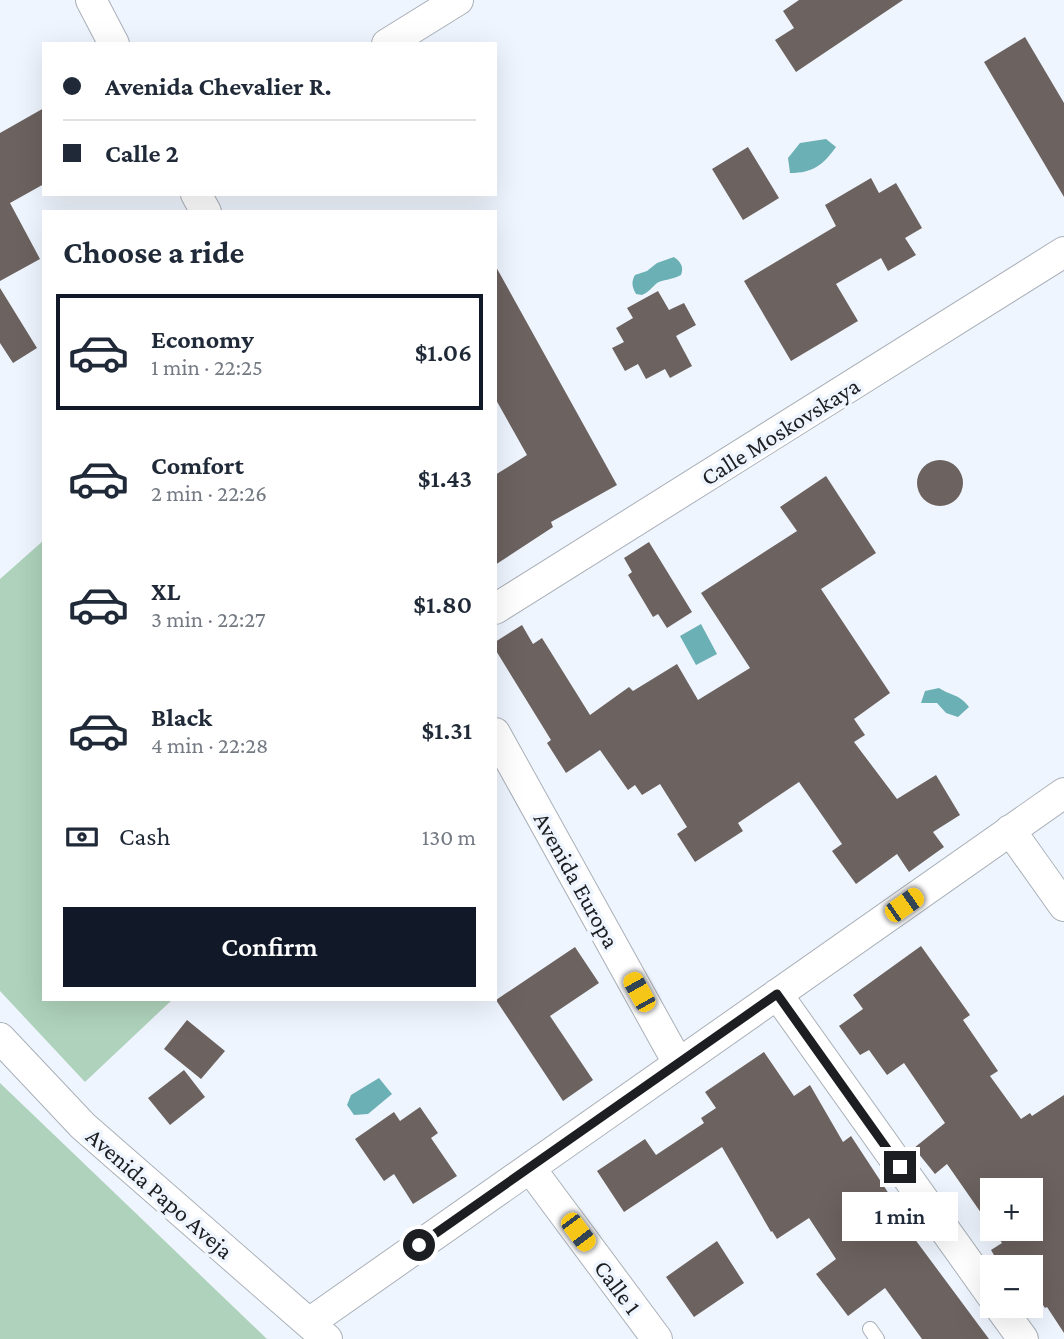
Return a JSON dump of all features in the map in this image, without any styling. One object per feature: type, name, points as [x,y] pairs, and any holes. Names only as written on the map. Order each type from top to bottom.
[{"type":"street","points":[[91,0],[113,42]]},
{"type":"street","points":[[390,42],[458,0]]},
{"type":"street","name":"Calle Moskovskaya","points":[[497,608],[1064,252]]},
{"type":"street","name":"Avenida Europa","points":[[497,737],[678,1063]]},
{"type":"street","points":[[318,1331],[530,1168],[1064,793]]},
{"type":"street","points":[[1010,830],[1064,906]]},
{"type":"street","points":[[777,994],[980,1279]]},
{"type":"street","name":"Avenida Papo Aveja","points":[[0,1038],[83,1126],[318,1331]]},
{"type":"street","name":"Calle 1","points":[[530,1168],[657,1339]]},
{"type":"street","points":[[1008,1318],[1023,1339]]},
{"type":"green space","points":[[42,542],[42,1001],[171,1001],[85,1082],[0,991],[0,579]]},
{"type":"green space","points":[[0,1083],[267,1339],[0,1339]]},
{"type":"water","points":[[826,139],[836,147],[827,159],[811,170],[790,173],[788,158],[800,143]]},
{"type":"water","points":[[674,257],[681,265],[681,275],[659,282],[642,295],[636,294],[632,284],[635,275]]},
{"type":"water","points":[[701,624],[717,654],[696,665],[680,636]]},
{"type":"water","points":[[939,688],[958,697],[969,707],[958,717],[946,713],[937,703],[921,703],[925,691]]},
{"type":"water","points":[[379,1078],[392,1094],[368,1114],[354,1115],[347,1105],[351,1095]]},
{"type":"building","points":[[799,0],[903,0],[796,72],[775,40],[794,28],[783,11]]},
{"type":"building","points":[[1025,37],[1064,103],[1064,197],[984,62]]},
{"type":"building","points":[[42,109],[42,185],[10,203],[40,259],[0,281],[0,133]]},
{"type":"building","points":[[748,147],[779,198],[743,220],[712,169]]},
{"type":"building","points":[[871,178],[879,193],[896,183],[922,228],[905,238],[916,255],[888,271],[881,258],[836,284],[858,321],[791,361],[744,281],[836,226],[825,205]]},
{"type":"building","points":[[497,269],[617,485],[551,522],[553,527],[497,564],[497,474],[527,455],[497,402]]},
{"type":"building","points":[[0,288],[37,348],[13,363],[0,343]]},
{"type":"building","points":[[658,291],[669,310],[684,303],[696,325],[676,336],[692,366],[670,378],[665,369],[646,379],[638,364],[625,371],[612,348],[624,342],[616,328],[633,318],[627,308]]},
{"type":"building","points":[[940,460],[956,467],[963,483],[956,499],[940,506],[924,499],[917,483],[924,467]]},
{"type":"building","points":[[826,476],[876,553],[821,589],[890,693],[854,719],[865,735],[854,742],[897,799],[936,775],[960,815],[933,832],[944,847],[909,872],[897,854],[856,884],[832,851],[842,844],[799,782],[738,823],[743,831],[695,862],[677,834],[687,827],[660,784],[642,795],[635,785],[628,790],[600,750],[566,773],[547,743],[551,740],[497,652],[497,641],[522,625],[533,644],[542,638],[590,715],[629,687],[633,691],[677,664],[698,700],[750,668],[701,593],[797,531],[780,507]]},
{"type":"building","points":[[649,542],[692,612],[667,628],[658,614],[653,617],[628,575],[632,572],[624,558]]},
{"type":"building","points":[[921,946],[970,1015],[963,1020],[998,1071],[990,1076],[1021,1119],[1030,1113],[1032,1116],[1064,1095],[1064,1333],[1043,1305],[1043,1255],[994,1255],[991,1250],[1002,1243],[1001,1241],[1043,1241],[1043,1178],[980,1178],[980,1211],[947,1164],[935,1174],[914,1148],[945,1123],[904,1063],[887,1075],[869,1050],[860,1055],[839,1026],[863,1009],[853,995]]},
{"type":"building","points":[[575,947],[599,983],[550,1016],[593,1080],[563,1101],[497,999]]},
{"type":"building","points":[[187,1020],[225,1051],[201,1079],[164,1049]]},
{"type":"building","points":[[764,1052],[794,1096],[810,1085],[843,1142],[851,1136],[893,1200],[888,1203],[989,1339],[922,1339],[885,1288],[848,1316],[816,1274],[836,1259],[809,1218],[777,1239],[722,1147],[624,1212],[597,1171],[645,1139],[656,1155],[704,1123],[701,1118],[716,1108],[705,1092]]},
{"type":"building","points":[[184,1070],[205,1097],[170,1125],[148,1098]]},
{"type":"building","points":[[420,1107],[438,1133],[431,1138],[457,1176],[413,1204],[394,1174],[384,1181],[355,1139],[394,1112],[400,1121]]},
{"type":"building","points":[[717,1241],[744,1283],[694,1317],[666,1277]]},
{"type":"route","points":[[419,1245],[777,994],[900,1167]]}]
